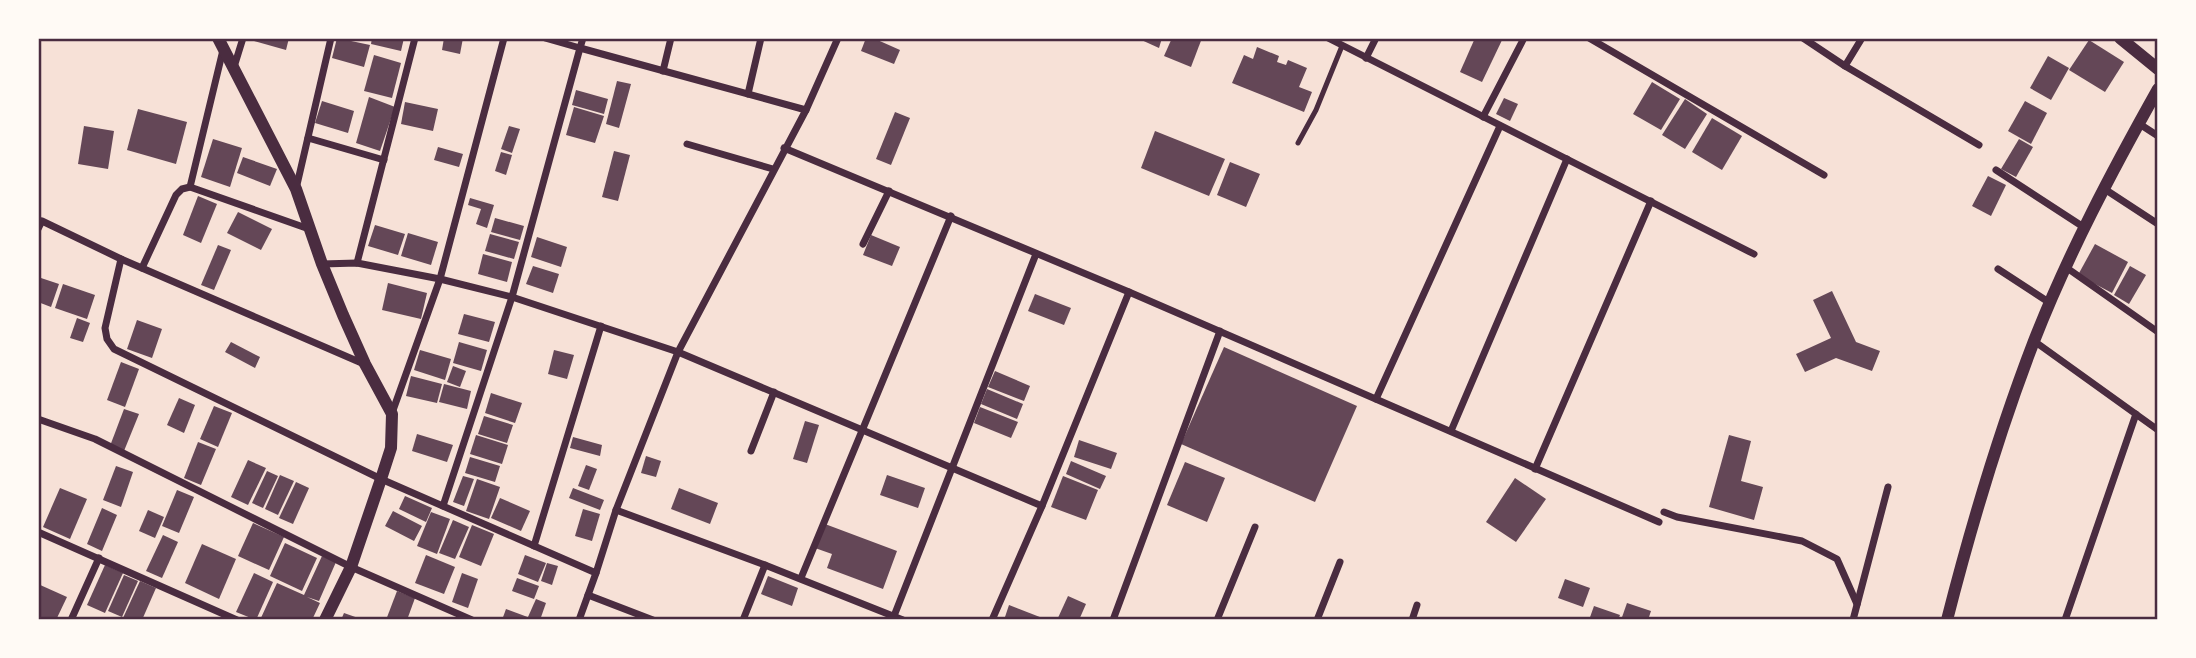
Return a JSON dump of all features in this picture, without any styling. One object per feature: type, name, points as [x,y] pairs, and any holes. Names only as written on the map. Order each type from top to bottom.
[{"type":"street","points":[[234,67],[243,38]]},
{"type":"street","points":[[296,189],[331,38]]},
{"type":"street","points":[[357,263],[415,38]]},
{"type":"street","points":[[325,620],[351,567],[391,448],[392,414],[440,279],[504,38]]},
{"type":"street","points":[[545,38],[806,110]]},
{"type":"street","points":[[443,506],[512,297],[583,38]]},
{"type":"street","points":[[663,71],[671,38]]},
{"type":"street","points":[[748,94],[761,38]]},
{"type":"street","points":[[579,620],[616,510],[678,352],[806,110],[838,38]]},
{"type":"street","points":[[1328,38],[1754,254]]},
{"type":"street","points":[[1366,58],[1376,38]]},
{"type":"street","points":[[1483,117],[1524,38]]},
{"type":"street","points":[[1589,38],[1824,175]]},
{"type":"street","points":[[1803,38],[1845,66],[1979,145]]},
{"type":"street","points":[[1845,66],[1862,38]]},
{"type":"street","points":[[2120,38],[2158,69]]},
{"type":"street","points":[[221,44],[296,189],[322,264],[365,365],[392,414]]},
{"type":"street","points":[[190,187],[221,44]]},
{"type":"street","points":[[1947,620],[1988,475],[2034,341],[2103,188],[2158,89]]},
{"type":"street","points":[[2138,124],[2158,136]]},
{"type":"street","points":[[1376,399],[1500,126]]},
{"type":"street","points":[[308,138],[384,160]]},
{"type":"street","points":[[687,144],[773,169]]},
{"type":"street","points":[[784,148],[1129,292],[1659,522]]},
{"type":"street","points":[[1451,431],[1567,159]]},
{"type":"street","points":[[1996,170],[2085,228]]},
{"type":"street","points":[[142,268],[176,195],[182,189],[190,187],[309,229]]},
{"type":"street","points":[[2103,188],[2158,224]]},
{"type":"street","points":[[863,244],[889,191]]},
{"type":"street","points":[[1535,469],[1651,201]]},
{"type":"street","points":[[801,578],[951,216]]},
{"type":"street","points":[[38,229],[40,220],[121,259],[365,365]]},
{"type":"street","points":[[894,616],[1036,254]]},
{"type":"street","points":[[121,259],[105,328],[107,339],[114,349],[381,479],[596,573]]},
{"type":"street","points":[[322,264],[357,263],[440,279],[512,297],[601,326],[678,352],[1042,506]]},
{"type":"street","points":[[2067,268],[2158,332]]},
{"type":"street","points":[[1998,269],[2051,303]]},
{"type":"street","points":[[992,620],[1042,506],[1129,292]]},
{"type":"street","points":[[534,546],[601,326]]},
{"type":"street","points":[[1113,620],[1220,331]]},
{"type":"street","points":[[2034,341],[2158,430]]},
{"type":"street","points":[[751,451],[774,392]]},
{"type":"street","points":[[2065,620],[2136,414]]},
{"type":"street","points":[[38,419],[94,439],[351,567],[472,620]]},
{"type":"street","points":[[1853,620],[1888,487]]},
{"type":"street","points":[[616,510],[801,578],[903,620]]},
{"type":"street","points":[[1664,512],[1676,517],[1802,541],[1837,559],[1857,604]]},
{"type":"street","points":[[1217,620],[1255,527]]},
{"type":"street","points":[[38,532],[237,620]]},
{"type":"street","points":[[71,620],[99,558]]},
{"type":"street","points":[[1317,620],[1340,562]]},
{"type":"street","points":[[743,620],[765,565]]},
{"type":"street","points":[[588,595],[653,620]]},
{"type":"street","points":[[1412,620],[1418,606]]},
{"type":"lane","points":[[1297,143],[1316,110],[1342,46]]},
{"type":"building","points":[[254,38],[289,38],[286,50],[254,41]]},
{"type":"building","points":[[337,38],[370,45],[364,67],[332,58]]},
{"type":"building","points":[[372,38],[404,38],[401,51],[371,44]]},
{"type":"building","points":[[444,38],[463,38],[460,54],[442,50]]},
{"type":"building","points":[[866,38],[873,38],[900,50],[894,64],[861,51]]},
{"type":"building","points":[[1137,38],[1162,38],[1159,48]]},
{"type":"building","points":[[1172,38],[1202,38],[1191,67],[1164,56]]},
{"type":"building","points":[[1475,38],[1503,38],[1482,82],[1460,72]]},
{"type":"building","points":[[2089,40],[2124,62],[2105,92],[2069,70]]},
{"type":"building","points":[[1257,47],[1279,56],[1277,62],[1286,65],[1288,60],[1307,68],[1299,87],[1312,92],[1304,112],[1232,83],[1244,55],[1253,59]]},
{"type":"building","points":[[374,55],[401,63],[392,98],[364,91]]},
{"type":"building","points":[[2048,56],[2069,68],[2051,100],[2030,88]]},
{"type":"building","points":[[617,81],[631,84],[619,128],[606,124]]},
{"type":"building","points":[[1652,82],[1680,99],[1661,130],[1633,114]]},
{"type":"building","points":[[576,90],[608,99],[604,114],[572,105]]},
{"type":"building","points":[[369,97],[395,107],[380,151],[356,143]]},
{"type":"building","points":[[1504,98],[1518,104],[1510,121],[1496,114]]},
{"type":"building","points":[[1685,99],[1707,114],[1685,149],[1662,135]]},
{"type":"building","points":[[322,101],[354,111],[348,133],[315,123]]},
{"type":"building","points":[[2025,101],[2047,113],[2031,144],[2008,131]]},
{"type":"building","points":[[405,102],[438,109],[433,131],[401,124]]},
{"type":"building","points":[[574,107],[604,116],[595,143],[566,135]]},
{"type":"building","points":[[138,109],[187,122],[176,164],[127,150]]},
{"type":"building","points":[[895,112],[910,118],[891,165],[876,159]]},
{"type":"building","points":[[1712,118],[1742,136],[1722,170],[1692,152]]},
{"type":"building","points":[[84,126],[114,131],[108,169],[78,164]]},
{"type":"building","points":[[509,126],[520,129],[512,153],[501,149]]},
{"type":"building","points":[[1155,131],[1225,159],[1209,196],[1141,168]]},
{"type":"building","points":[[213,139],[242,148],[230,187],[201,177]]},
{"type":"building","points":[[2019,139],[2033,147],[2016,177],[2001,169]]},
{"type":"building","points":[[438,147],[463,154],[459,167],[434,160]]},
{"type":"building","points":[[614,151],[630,155],[618,201],[602,197]]},
{"type":"building","points":[[501,152],[512,155],[506,175],[495,171]]},
{"type":"building","points":[[243,157],[277,169],[270,186],[237,173]]},
{"type":"building","points":[[1230,162],[1260,174],[1246,207],[1217,195]]},
{"type":"building","points":[[1988,176],[2006,185],[1991,216],[1972,206]]},
{"type":"building","points":[[198,196],[217,204],[201,243],[183,235]]},
{"type":"building","points":[[470,198],[494,205],[487,228],[476,224],[481,209],[468,205]]},
{"type":"building","points":[[238,212],[272,229],[261,250],[227,233]]},
{"type":"building","points":[[495,218],[524,226],[520,240],[491,232]]},
{"type":"building","points":[[375,225],[405,234],[398,255],[368,246]]},
{"type":"building","points":[[408,233],[438,242],[431,265],[401,256]]},
{"type":"building","points":[[490,234],[519,242],[514,259],[485,251]]},
{"type":"building","points":[[871,235],[900,247],[892,266],[863,255]]},
{"type":"building","points":[[537,237],[567,247],[561,267],[531,257]]},
{"type":"building","points":[[2095,244],[2128,262],[2112,293],[2078,275]]},
{"type":"building","points":[[218,245],[231,250],[214,290],[201,285]]},
{"type":"building","points":[[483,254],[512,262],[507,282],[478,274]]},
{"type":"building","points":[[533,266],[559,274],[553,293],[526,284]]},
{"type":"building","points":[[2130,266],[2146,275],[2129,304],[2114,295]]},
{"type":"building","points":[[38,277],[59,284],[51,307],[38,302]]},
{"type":"building","points":[[388,283],[427,293],[421,319],[382,310]]},
{"type":"building","points":[[63,284],[95,295],[87,319],[55,308]]},
{"type":"building","points":[[1832,291],[1856,342],[1880,351],[1872,371],[1836,358],[1805,372],[1796,354],[1831,338],[1813,300]]},
{"type":"building","points":[[1035,294],[1071,308],[1064,325],[1028,311]]},
{"type":"building","points":[[464,314],[495,322],[489,342],[458,334]]},
{"type":"building","points":[[77,318],[90,323],[83,342],[70,338]]},
{"type":"building","points":[[137,320],[162,329],[152,358],[127,349]]},
{"type":"building","points":[[231,342],[260,357],[255,368],[225,352]]},
{"type":"building","points":[[459,342],[487,350],[481,371],[453,363]]},
{"type":"building","points":[[1224,347],[1357,406],[1315,502],[1181,444]]},
{"type":"building","points":[[420,350],[451,359],[445,380],[414,370]]},
{"type":"building","points":[[554,350],[574,355],[567,379],[548,374]]},
{"type":"building","points":[[121,362],[139,369],[125,407],[107,400]]},
{"type":"building","points":[[453,366],[466,371],[460,387],[447,382]]},
{"type":"building","points":[[995,371],[1030,386],[1024,401],[988,387]]},
{"type":"building","points":[[411,376],[442,384],[437,403],[406,396]]},
{"type":"building","points":[[444,384],[471,391],[467,409],[439,402]]},
{"type":"building","points":[[987,389],[1023,404],[1017,419],[981,404]]},
{"type":"building","points":[[491,393],[522,403],[515,423],[485,413]]},
{"type":"building","points":[[179,398],[195,405],[184,433],[167,425]]},
{"type":"building","points":[[214,406],[232,413],[218,447],[200,439]]},
{"type":"building","points":[[980,407],[1018,422],[1011,438],[974,423]]},
{"type":"building","points":[[124,409],[139,414],[124,451],[110,446]]},
{"type":"building","points":[[484,416],[513,425],[507,443],[478,434]]},
{"type":"building","points":[[805,421],[819,425],[807,463],[793,459]]},
{"type":"building","points":[[417,434],[453,445],[447,462],[412,451]]},
{"type":"building","points":[[476,435],[508,445],[502,464],[470,454]]},
{"type":"building","points":[[1729,435],[1751,441],[1741,481],[1763,487],[1754,520],[1709,507]]},
{"type":"building","points":[[573,437],[602,445],[600,456],[570,448]]},
{"type":"building","points":[[1079,440],[1117,453],[1111,469],[1074,457]]},
{"type":"building","points":[[198,442],[216,449],[201,485],[184,478]]},
{"type":"building","points":[[646,456],[661,461],[656,477],[641,473]]},
{"type":"building","points":[[470,457],[500,466],[495,482],[465,473]]},
{"type":"building","points":[[248,460],[266,468],[248,505],[231,497]]},
{"type":"building","points":[[1071,461],[1106,476],[1100,489],[1066,474]]},
{"type":"building","points":[[1185,462],[1225,478],[1207,522],[1167,505]]},
{"type":"building","points":[[586,465],[597,469],[589,490],[578,486]]},
{"type":"building","points":[[116,466],[133,472],[121,507],[103,500]]},
{"type":"building","points":[[267,471],[278,476],[263,508],[252,503]]},
{"type":"building","points":[[280,475],[294,481],[278,515],[265,509]]},
{"type":"building","points":[[887,475],[925,488],[918,508],[880,495]]},
{"type":"building","points":[[463,476],[474,479],[464,506],[453,502]]},
{"type":"building","points":[[1063,476],[1098,490],[1086,520],[1051,507]]},
{"type":"building","points":[[1515,478],[1546,499],[1516,542],[1486,522]]},
{"type":"building","points":[[477,479],[500,487],[489,519],[466,511]]},
{"type":"building","points":[[296,482],[309,488],[293,524],[279,518]]},
{"type":"building","points":[[60,488],[87,499],[70,539],[43,527]]},
{"type":"building","points":[[573,488],[604,500],[600,510],[569,498]]},
{"type":"building","points":[[679,488],[718,503],[710,524],[671,509]]},
{"type":"building","points":[[177,490],[194,497],[179,533],[162,526]]},
{"type":"building","points":[[405,496],[432,508],[426,522],[399,509]]},
{"type":"building","points":[[500,498],[530,511],[521,531],[491,518]]},
{"type":"building","points":[[102,508],[117,515],[102,551],[87,544]]},
{"type":"building","points":[[583,509],[600,514],[592,541],[575,536]]},
{"type":"building","points":[[148,510],[164,517],[155,538],[139,531]]},
{"type":"building","points":[[393,511],[422,526],[414,541],[385,526]]},
{"type":"building","points":[[431,512],[450,519],[437,554],[417,546]]},
{"type":"building","points":[[453,520],[469,527],[455,559],[439,553]]},
{"type":"building","points":[[253,523],[284,537],[269,570],[238,556]]},
{"type":"building","points":[[825,524],[897,551],[883,589],[827,568],[832,554],[815,548]]},
{"type":"building","points":[[472,525],[494,534],[481,566],[459,557]]},
{"type":"building","points":[[163,535],[178,542],[162,578],[146,571]]},
{"type":"building","points":[[285,543],[317,558],[302,591],[270,576]]},
{"type":"building","points":[[202,544],[236,559],[219,599],[185,583]]},
{"type":"building","points":[[426,555],[455,567],[444,594],[415,583]]},
{"type":"building","points":[[525,555],[546,563],[538,582],[518,574]]},
{"type":"building","points":[[322,556],[336,562],[319,601],[307,597],[320,603],[312,620],[260,620],[277,583],[304,595]]},
{"type":"building","points":[[547,563],[558,566],[552,585],[541,581]]},
{"type":"building","points":[[105,565],[123,573],[105,613],[87,605]]},
{"type":"building","points":[[254,573],[273,582],[256,620],[236,612]]},
{"type":"building","points":[[462,573],[478,579],[468,608],[452,602]]},
{"type":"building","points":[[124,575],[138,581],[122,617],[108,611]]},
{"type":"building","points":[[768,576],[798,588],[792,606],[761,594]]},
{"type":"building","points":[[517,578],[539,586],[534,599],[512,591]]},
{"type":"building","points":[[1565,579],[1590,588],[1583,607],[1558,598]]},
{"type":"building","points":[[140,581],[156,588],[142,620],[127,620],[123,618]]},
{"type":"building","points":[[38,584],[67,597],[56,620],[38,618]]},
{"type":"building","points":[[397,591],[415,598],[407,620],[386,620]]},
{"type":"building","points":[[1068,596],[1086,604],[1079,620],[1057,620]]},
{"type":"building","points":[[536,599],[546,603],[540,620],[528,617]]},
{"type":"building","points":[[1627,603],[1651,611],[1648,620],[1621,620]]},
{"type":"building","points":[[1009,605],[1045,619],[1045,620],[1004,620]]},
{"type":"building","points":[[1594,606],[1620,615],[1618,620],[1589,620]]},
{"type":"building","points":[[506,609],[533,619],[533,620],[502,620]]},
{"type":"building","points":[[344,613],[361,619],[361,620],[341,620]]}]
